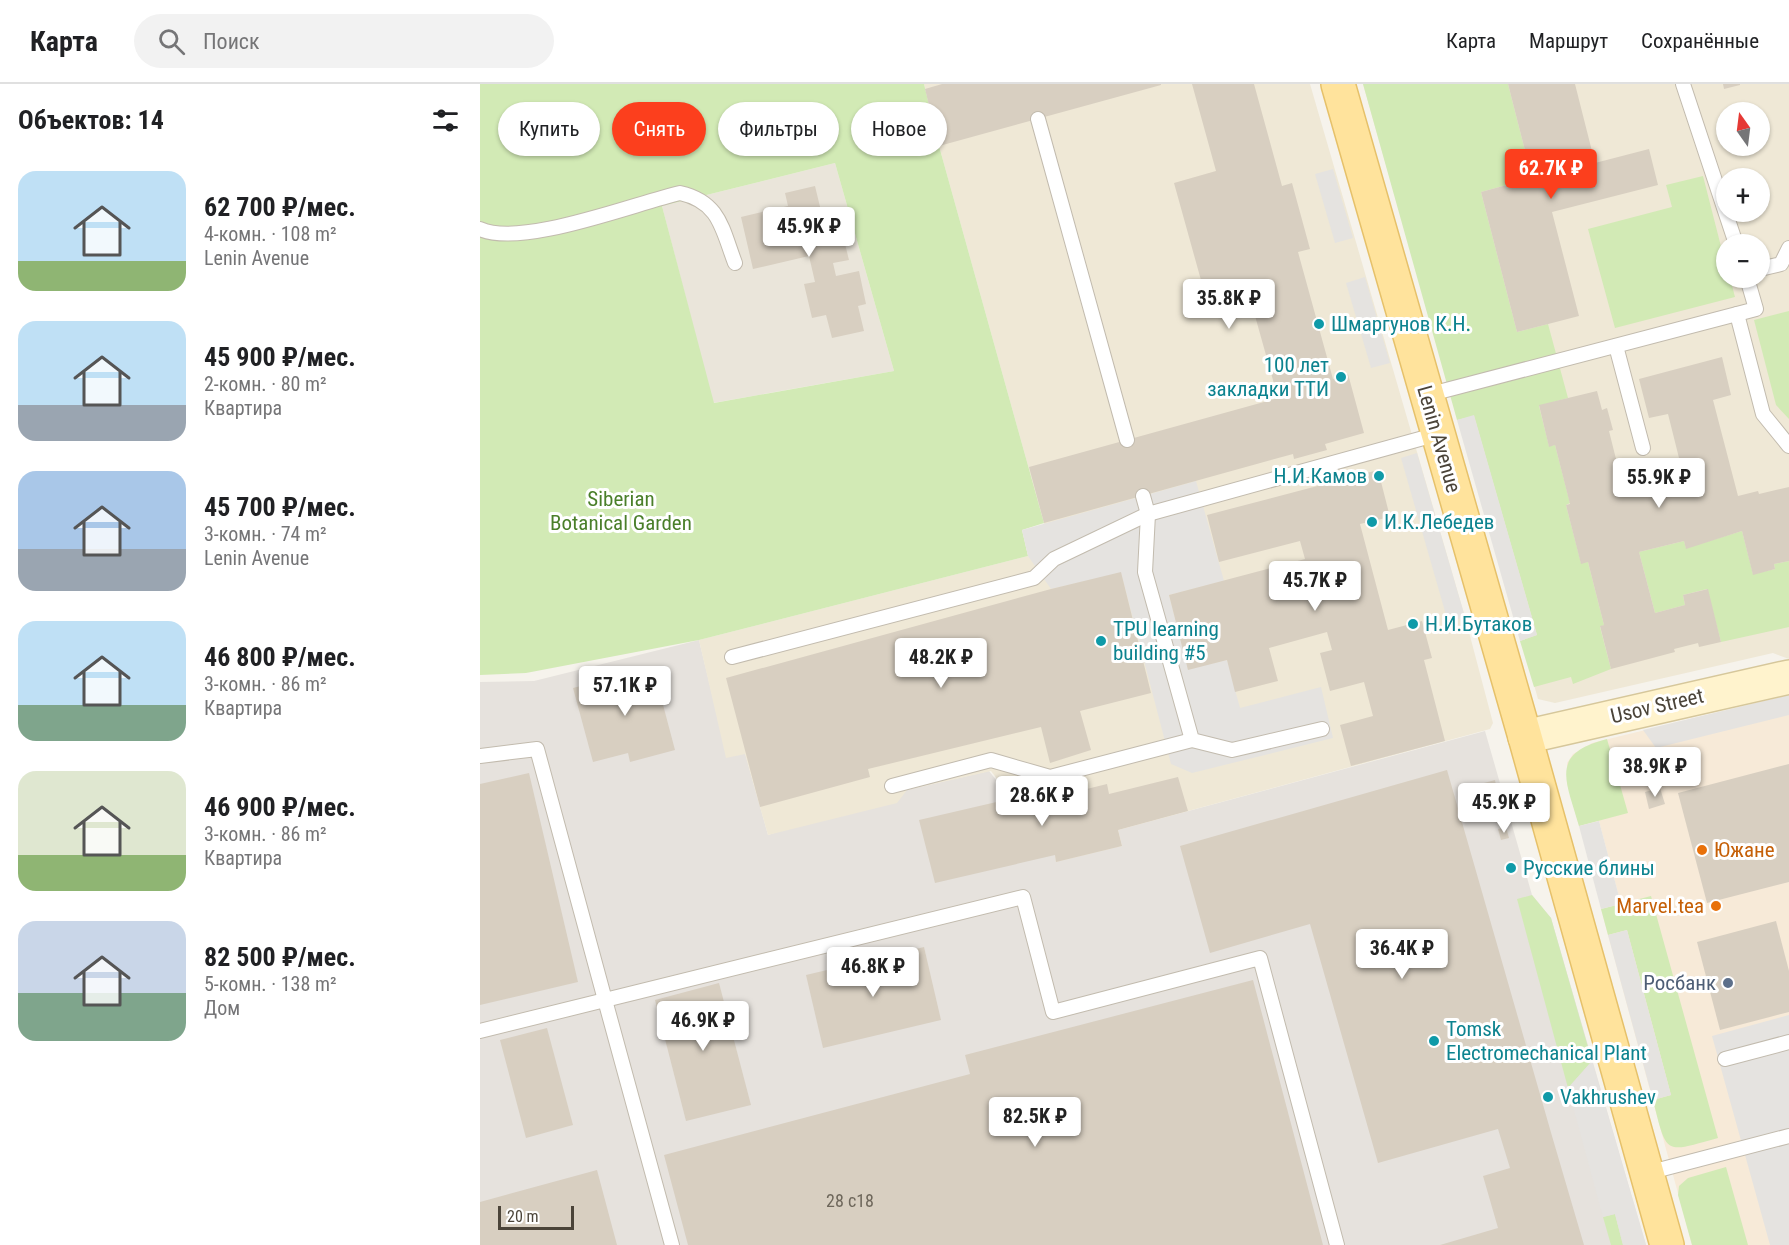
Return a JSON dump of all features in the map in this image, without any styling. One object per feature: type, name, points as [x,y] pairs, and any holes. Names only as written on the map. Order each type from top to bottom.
[{"type":"main road","name":"Lenin Avenue","points":[[1338,84],[1525,737],[1667,1245]]},
{"type":"main road","name":"Usov Street","points":[[1525,737],[1789,677]]},
{"type":"lane","points":[[1683,84],[1733,234]]},
{"type":"lane","points":[[1038,119],[1127,440]]},
{"type":"lane","points":[[480,229],[504,235],[539,231],[680,193],[697,197],[716,213],[735,263]]},
{"type":"lane","points":[[1770,267],[1781,264],[1789,248]]},
{"type":"lane","points":[[1426,395],[1756,309],[1750,288]]},
{"type":"lane","points":[[1737,314],[1762,414],[1789,446]]},
{"type":"lane","points":[[1616,345],[1643,447]]},
{"type":"lane","points":[[732,657],[1034,578],[1054,559],[1148,514],[1438,434]]},
{"type":"lane","points":[[1143,496],[1148,514],[1145,572],[1192,740]]},
{"type":"lane","points":[[892,786],[991,760],[1050,777],[1192,740],[1232,750],[1322,729]]},
{"type":"lane","points":[[480,756],[537,749],[672,1245]]},
{"type":"lane","points":[[480,1031],[1023,897],[1053,1012],[1260,958],[1337,1245]]},
{"type":"lane","points":[[1725,1059],[1789,1042]]},
{"type":"lane","points":[[1647,1173],[1789,1136]]},
{"type":"shaded area","points":[[924,84],[1310,84],[1465,617],[1493,723],[1490,729],[1118,830],[1122,846],[1056,862],[1055,855],[991,771],[907,790],[897,803],[768,835],[745,754],[726,758],[699,640],[1028,556],[1044,523],[942,156],[947,156],[947,102],[928,102]]},
{"type":"shaded area","points":[[1363,84],[1789,84],[1789,659],[1773,653],[1555,703],[1538,699]]},
{"type":"shaded area","points":[[835,163],[894,371],[713,403],[662,206]]},
{"type":"shaded area","points":[[1333,169],[1353,238],[1335,243],[1315,174]]},
{"type":"shaded area","points":[[1365,277],[1390,363],[1371,368],[1346,283]]},
{"type":"shaded area","points":[[1474,415],[1537,635],[1520,641],[1457,420]]},
{"type":"shaded area","points":[[1417,453],[1465,617],[1448,622],[1401,458]]},
{"type":"shaded area","points":[[1196,481],[1224,581],[1169,595],[1188,669],[1227,660],[1240,708],[1321,687],[1333,738],[1192,773],[1171,764],[1121,573],[1051,589],[1028,556],[1022,530]]},
{"type":"shaded area","points":[[699,640],[727,757],[745,753],[768,835],[907,790],[989,771],[1055,855],[1122,846],[1118,830],[1485,731],[1532,895],[1551,918],[1646,1245],[480,1245],[480,682],[534,681]]},
{"type":"shaded area","points":[[1789,695],[1789,1245],[1692,1245],[1601,909],[1621,904],[1599,821],[1579,826],[1567,783],[1567,763],[1573,754],[1592,743]]},
{"type":"shaded area","points":[[1789,695],[1789,715],[1656,748],[1643,730]]},
{"type":"shaded area","points":[[1599,821],[1621,904],[1601,909],[1579,826]]},
{"type":"shaded area","points":[[1627,930],[1671,1095],[1653,1100],[1608,935]]},
{"type":"shaded area","points":[[1789,1015],[1789,1245],[1770,1245],[1712,1036]]},
{"type":"shaded area","points":[[1592,1061],[1646,1245],[1623,1245],[1615,1214],[1603,1217],[1568,1088]]},
{"type":"green space","name":"Siberian Botanical Garden","points":[[480,84],[924,84],[928,102],[851,102],[851,156],[942,156],[1044,523],[1022,530],[1028,556],[699,640],[526,673],[480,675]],"holes":[[[835,163],[894,371],[714,403],[662,206]]]},
{"type":"green space","points":[[1363,84],[1508,84],[1532,178],[1481,192],[1517,332],[1548,324],[1568,398],[1539,406],[1549,446],[1555,445],[1570,503],[1566,505],[1581,563],[1588,562],[1604,625],[1600,627],[1611,669],[1573,684],[1571,677],[1534,687],[1520,641],[1537,635],[1474,416],[1457,420]]},
{"type":"green space","points":[[1703,176],[1718,234],[1716,234],[1716,288],[1733,288],[1735,297],[1615,328],[1588,229],[1672,207],[1666,185]]},
{"type":"green space","points":[[1789,311],[1789,419],[1776,405],[1754,320]]},
{"type":"green space","points":[[1742,531],[1753,574],[1775,569],[1774,564],[1789,561],[1789,627],[1721,642],[1707,589],[1683,595],[1685,605],[1655,613],[1639,552],[1684,541],[1686,548]]},
{"type":"green space","points":[[1607,739],[1628,813],[1579,826],[1567,782],[1566,771],[1569,761],[1576,752]]},
{"type":"green space","points":[[1532,895],[1551,918],[1592,1061],[1568,1088],[1517,899]]},
{"type":"green space","points":[[1651,896],[1718,1138],[1687,1146],[1670,1146],[1661,1132],[1653,1100],[1671,1095],[1627,930],[1608,935],[1601,909]]},
{"type":"green space","points":[[1726,1167],[1748,1245],[1692,1245],[1678,1195],[1679,1186],[1688,1178]]},
{"type":"green space","points":[[1615,1214],[1623,1245],[1611,1245],[1603,1217]]},
{"type":"building","points":[[942,84],[1161,84],[947,144],[947,102],[928,102],[925,89]]},
{"type":"building","points":[[1192,84],[1254,84],[1282,186],[1292,183],[1310,249],[1298,252],[1333,379],[1348,374],[1364,433],[1325,444],[1327,450],[1294,459],[1293,454],[1044,523],[1029,467],[1278,398],[1250,298],[1209,309],[1174,183],[1216,171]]},
{"type":"building","points":[[1508,84],[1575,84],[1595,163],[1649,149],[1658,185],[1552,212],[1579,316],[1517,332],[1481,192],[1532,178]]},
{"type":"building","points":[[1723,84],[1740,84],[1740,85],[1724,89]]},
{"type":"building","points":[[815,186],[828,240],[843,236],[849,260],[833,263],[836,276],[859,271],[866,304],[858,306],[864,331],[832,338],[826,315],[812,318],[804,284],[815,282],[809,256],[753,269],[741,217],[788,206],[785,193]]},
{"type":"building","points":[[1722,357],[1731,395],[1713,400],[1738,496],[1789,487],[1789,561],[1774,564],[1775,569],[1753,575],[1742,531],[1686,549],[1684,541],[1639,552],[1655,613],[1685,605],[1683,595],[1708,589],[1721,642],[1699,647],[1698,643],[1674,649],[1675,652],[1611,669],[1600,626],[1604,625],[1588,562],[1581,564],[1566,505],[1570,504],[1555,445],[1549,447],[1539,405],[1597,391],[1602,410],[1607,408],[1613,430],[1609,431],[1624,491],[1669,479],[1667,469],[1681,466],[1668,414],[1649,418],[1639,379]]},
{"type":"building","points":[[1378,470],[1390,517],[1360,524],[1388,630],[1422,621],[1432,658],[1424,660],[1445,741],[1351,766],[1340,725],[1373,716],[1364,682],[1330,691],[1320,653],[1332,650],[1327,632],[1269,648],[1278,681],[1235,692],[1227,660],[1188,670],[1169,595],[1305,559],[1300,541],[1219,562],[1207,515]]},
{"type":"building","points":[[1121,572],[1151,693],[1080,711],[1091,750],[1050,763],[1041,727],[868,769],[870,777],[760,807],[726,678]]},
{"type":"building","points":[[653,667],[675,750],[630,762],[628,753],[593,762],[573,688]]},
{"type":"building","points":[[1789,764],[1789,882],[1707,903],[1678,793]]},
{"type":"building","name":"Tomsk Electromechanical Plant","points":[[1447,770],[1584,1245],[1440,1245],[1498,1228],[1483,1176],[1510,1168],[1498,1129],[1378,1163],[1310,924],[1210,953],[1180,846]]},
{"type":"building","points":[[529,773],[578,982],[480,1005],[480,784]]},
{"type":"building","points":[[1178,777],[1188,811],[1118,830],[1122,846],[1056,862],[1055,855],[935,883],[919,820],[1040,792],[1042,800],[1107,784],[1109,794]]},
{"type":"building","points":[[1495,780],[1497,790],[1486,793],[1484,783]]},
{"type":"building","points":[[1660,788],[1665,804],[1649,809],[1645,792]]},
{"type":"building","points":[[1506,827],[1509,838],[1501,840],[1498,829]]},
{"type":"building","name":"Русские блины","points":[[1513,862],[1516,873],[1509,875],[1506,864]]},
{"type":"building","points":[[1776,921],[1789,971],[1789,1012],[1720,1030],[1697,942]]},
{"type":"building","points":[[924,947],[941,1020],[823,1048],[806,975]]},
{"type":"building","points":[[1253,980],[1323,1245],[688,1245],[664,1155],[970,1074],[965,1055]]},
{"type":"building","points":[[719,983],[751,1105],[686,1121],[655,1000]]},
{"type":"building","points":[[547,1028],[573,1125],[526,1138],[500,1040]]},
{"type":"building","points":[[597,1170],[617,1245],[480,1245],[480,1202]]},
{"type":"place","name":"Шмаргунов К.Н.","points":[[1319,324]]},
{"type":"place","name":"100 лет закладки ТТИ","points":[[1341,377]]},
{"type":"place","name":"Н.И.Камов","points":[[1379,476]]},
{"type":"place","name":"И.К.Лебедев","points":[[1372,522]]},
{"type":"place","name":"Н.И.Бутаков","points":[[1413,624]]},
{"type":"place","name":"TPU learning building #5","points":[[1101,641]]},
{"type":"place","name":"Южане","points":[[1702,850]]},
{"type":"place","name":"Русские блины","points":[[1511,868]]},
{"type":"place","name":"Marvel.tea","points":[[1716,906]]},
{"type":"place","name":"Росбанк","points":[[1728,983]]},
{"type":"place","name":"Tomsk Electromechanical Plant","points":[[1434,1041]]},
{"type":"place","name":"Vakhrushev","points":[[1548,1097]]}]
